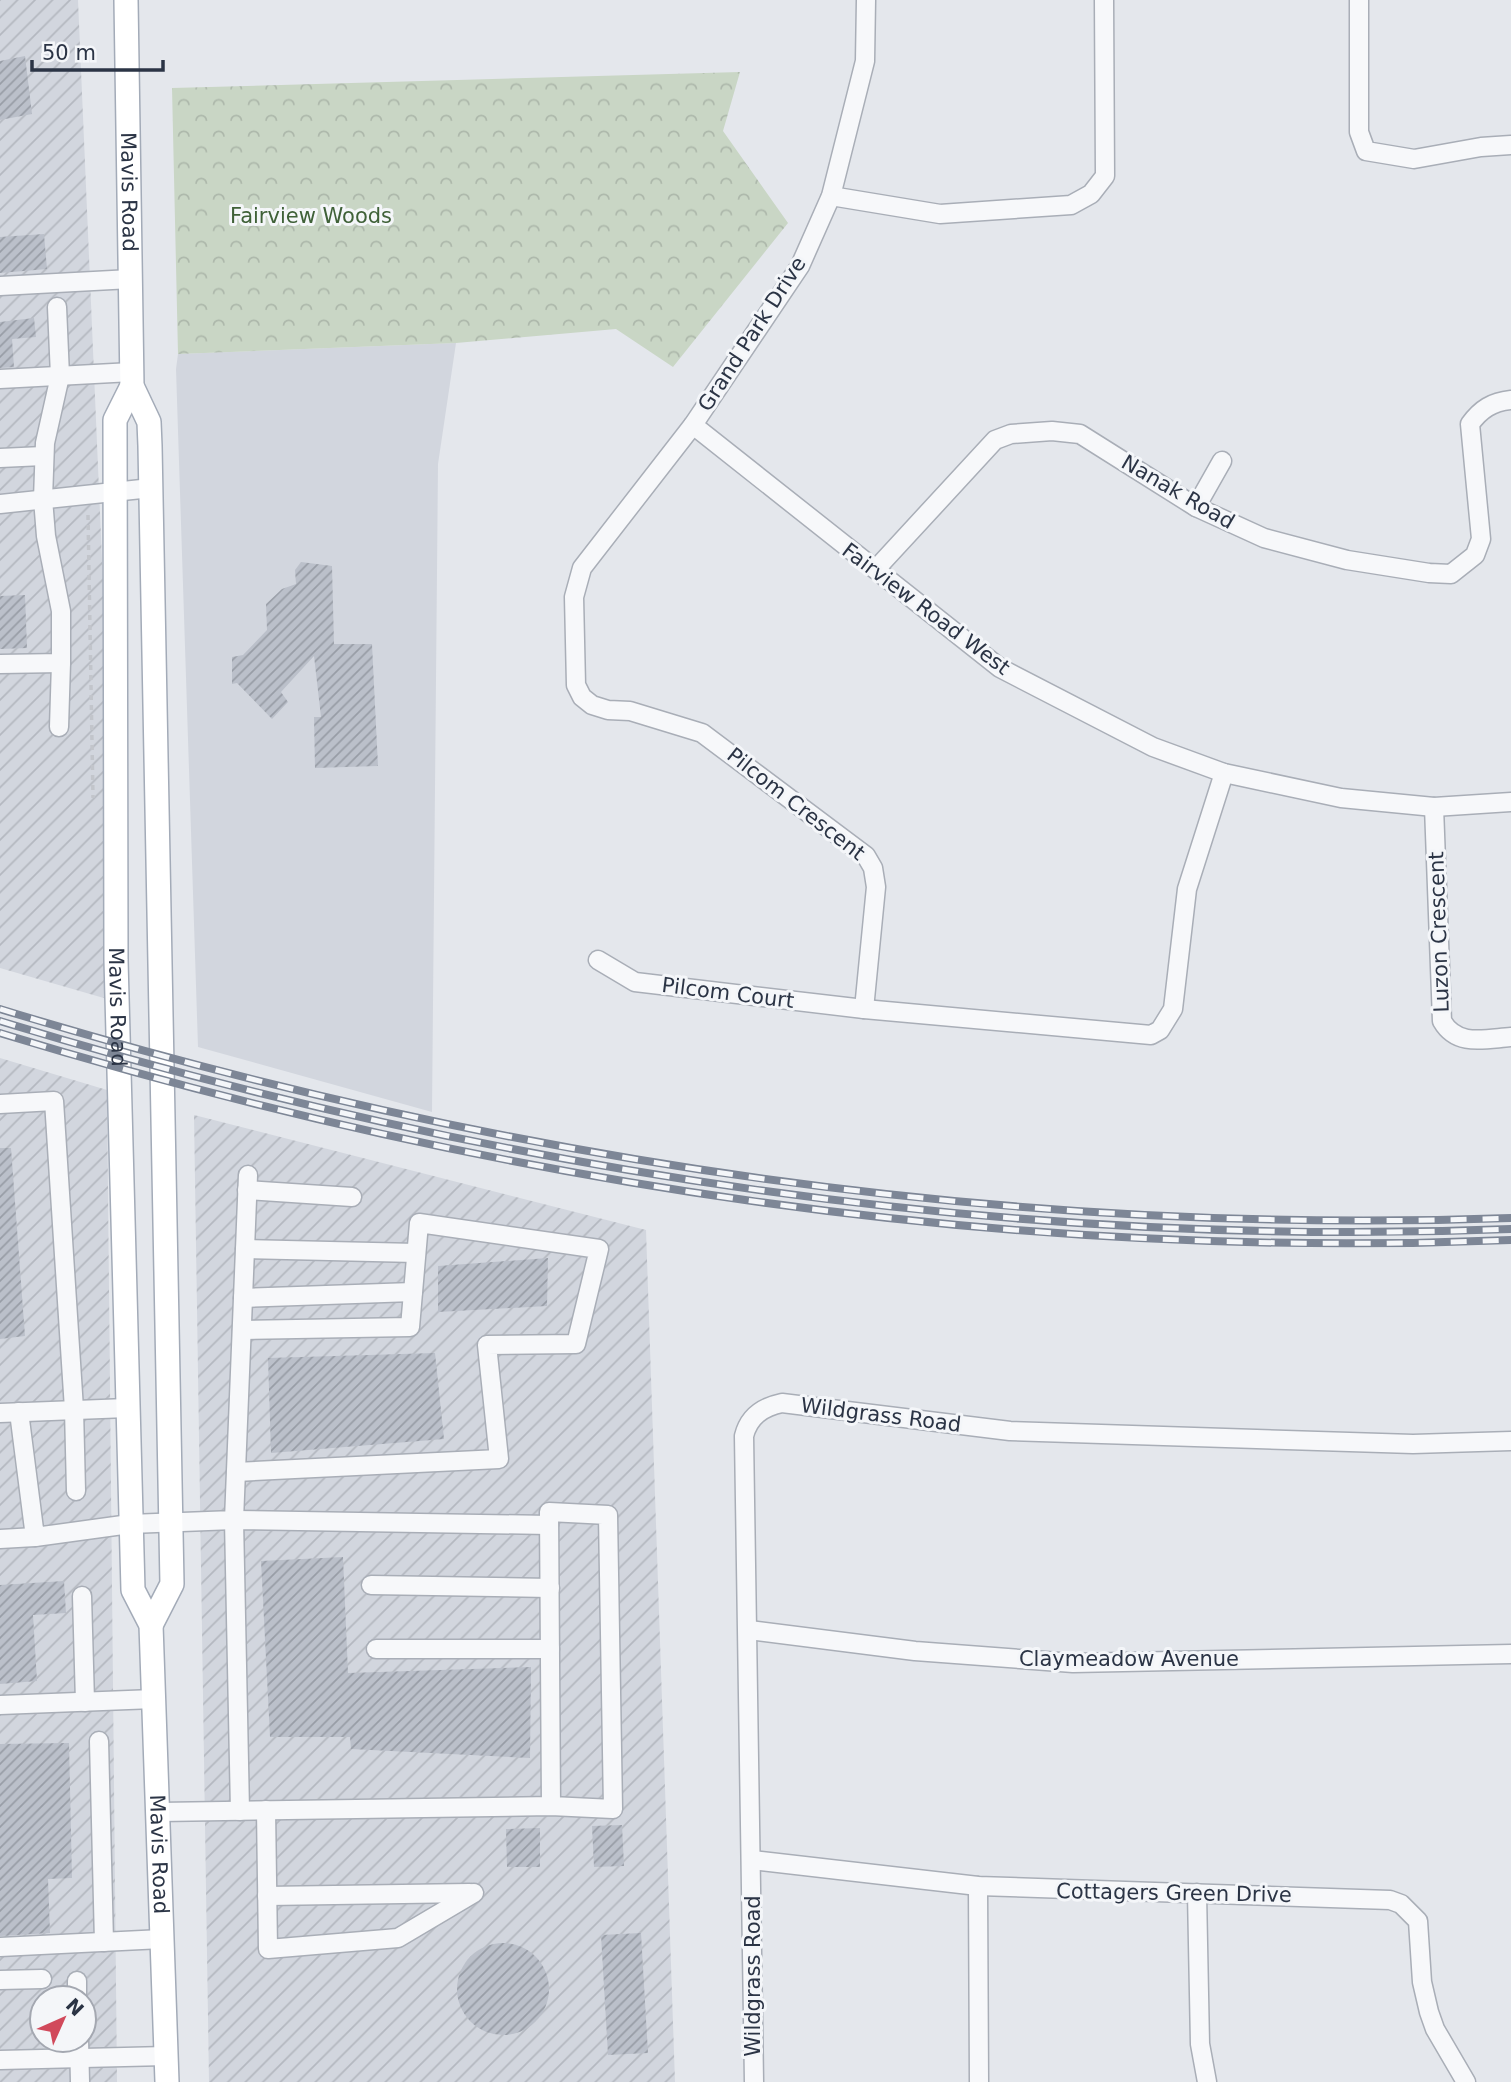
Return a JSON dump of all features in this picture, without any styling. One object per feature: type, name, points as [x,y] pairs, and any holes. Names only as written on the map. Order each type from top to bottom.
[{"type":"main road","name":"Mavis Road","points":[[126,0],[132,379],[149,422],[151,488],[172,1584],[151,1625]]},
{"type":"main road","name":"Mavis Road","points":[[132,379],[115,420],[116,960],[130,1524],[133,1590],[151,1625],[160,1812],[167,2082]]},
{"type":"street","name":"Grand Park Drive","points":[[693,425],[800,266],[831,195],[865,61],[866,0]]},
{"type":"street","points":[[831,195],[940,214],[1070,205],[1091,194],[1104,176],[1104,0]]},
{"type":"street","points":[[1359,0],[1359,132],[1366,151],[1414,159],[1481,147],[1511,145]]},
{"type":"street","points":[[0,286],[131,279]]},
{"type":"street","points":[[57,307],[61,376],[43,456],[43,499],[46,537],[61,611],[59,727]]},
{"type":"street","points":[[0,379],[61,376],[132,379]]},
{"type":"street","name":"Nanak Road","points":[[876,569],[995,440],[1012,434],[1080,434],[1196,507],[1264,538],[1347,560],[1451,574],[1475,555],[1480,539],[1470,424],[1480,411],[1497,402],[1511,400]]},
{"type":"street","name":"Fairview Road West","points":[[693,425],[1000,668],[1153,747],[1224,773],[1341,798],[1434,807],[1511,802]]},
{"type":"street","name":"Pilcom Crescent","points":[[693,425],[582,568],[574,597],[576,685],[582,697],[592,705],[608,710],[629,711],[702,733],[866,856],[873,867],[876,887],[864,1009]]},
{"type":"street","points":[[0,458],[43,456]]},
{"type":"street","points":[[1196,507],[1222,461]]},
{"type":"street","points":[[0,504],[151,488]]},
{"type":"street","points":[[0,664],[61,663]]},
{"type":"street","points":[[864,1009],[1143,1035],[1160,1030],[1173,1009],[1177,995],[1176,978],[1187,889],[1224,773]]},
{"type":"street","name":"Luzon Crescent","points":[[1434,807],[1442,1021],[1449,1033],[1464,1041],[1511,1037]]},
{"type":"street","name":"Pilcom Court","points":[[598,960],[635,982],[864,1009]]},
{"type":"street","points":[[0,1104],[54,1101],[74,1409],[76,1490]]},
{"type":"street","points":[[240,1811],[234,1520],[248,1182],[352,1197]]},
{"type":"street","points":[[236,1472],[499,1459],[487,1345],[576,1344],[599,1249],[419,1223],[410,1327],[242,1330]]},
{"type":"street","points":[[245,1249],[416,1253]]},
{"type":"street","points":[[243,1298],[413,1292]]},
{"type":"street","name":"Wildgrass Road","points":[[754,2082],[744,1436],[752,1418],[773,1405],[789,1404],[1010,1431],[1435,1444],[1511,1441]]},
{"type":"street","points":[[0,1413],[127,1408]]},
{"type":"street","points":[[19,1412],[35,1537]]},
{"type":"street","points":[[160,1812],[551,1806],[613,1809],[608,1515],[549,1512],[551,1806]]},
{"type":"street","points":[[0,1539],[130,1524],[234,1520],[549,1525]]},
{"type":"street","points":[[371,1585],[550,1588]]},
{"type":"street","points":[[82,1596],[85,1702]]},
{"type":"street","name":"Claymeadow Avenue","points":[[749,1630],[915,1651],[1073,1663],[1511,1654]]},
{"type":"street","points":[[376,1649],[550,1649]]},
{"type":"street","points":[[0,1705],[154,1699]]},
{"type":"street","points":[[99,1741],[104,1942]]},
{"type":"street","points":[[266,1810],[267,1896],[268,1950],[398,1938],[474,1893],[267,1896]]},
{"type":"street","name":"Cottagers Green Drive","points":[[752,1860],[978,1886],[1381,1898],[1401,1904],[1418,1921],[1422,1982],[1435,2029],[1466,2082]]},
{"type":"street","points":[[978,1886],[979,2082]]},
{"type":"street","points":[[1197,1893],[1200,2044],[1207,2082]]},
{"type":"street","points":[[0,1947],[162,1939]]},
{"type":"street","points":[[0,1980],[42,1979]]},
{"type":"street","points":[[98,2051],[166,2056]]},
{"type":"street","points":[[0,2060],[43,2054]]},
{"type":"street","points":[[79,2054],[80,2082]]},
{"type":"path","points":[[88,515],[93,798]]},
{"type":"shaded area","points":[[0,0],[78,0],[121,1003],[0,968]]},
{"type":"shaded area","points":[[456,343],[438,464],[432,1112],[198,1047],[176,369],[178,354]]},
{"type":"shaded area","points":[[0,1058],[107,1090],[117,2082],[0,2082]]},
{"type":"shaded area","points":[[194,1115],[646,1230],[675,2082],[209,2082]]},
{"type":"green space","name":"Fairview Woods","points":[[740,72],[723,131],[788,223],[673,367],[616,329],[456,343],[178,354],[172,88]]},
{"type":"building","points":[[25,56],[32,114],[0,120],[0,61]]},
{"type":"building","points":[[44,234],[47,269],[0,273],[0,237]]},
{"type":"building","points":[[34,318],[36,337],[12,339],[14,367],[0,368],[0,322]]},
{"type":"building","points":[[301,562],[332,566],[334,644],[372,644],[378,766],[315,768],[314,717],[321,717],[314,656],[281,692],[288,702],[272,719],[237,683],[232,684],[232,657],[243,655],[267,630],[266,604],[282,589],[296,584],[295,570]]},
{"type":"building","points":[[25,595],[27,648],[0,649],[0,596]]},
{"type":"building","points":[[0,1148],[11,1148],[25,1336],[0,1339]]},
{"type":"building","points":[[548,1258],[547,1306],[438,1312],[438,1266]]},
{"type":"building","points":[[435,1353],[444,1439],[271,1453],[268,1358]]},
{"type":"building","points":[[343,1557],[348,1673],[531,1667],[530,1758],[351,1749],[350,1737],[270,1737],[261,1561]]},
{"type":"building","points":[[64,1581],[66,1613],[33,1615],[37,1681],[0,1684],[0,1585]]},
{"type":"building","points":[[69,1743],[72,1878],[48,1879],[50,1933],[0,1936],[0,1744]]},
{"type":"building","points":[[622,1825],[624,1866],[594,1867],[592,1826]]},
{"type":"building","points":[[540,1828],[540,1867],[507,1867],[506,1829]]},
{"type":"building","points":[[641,1933],[648,2053],[608,2055],[601,1935]]},
{"type":"building","points":[[503,1943],[521,1947],[535,1957],[545,1971],[549,1989],[545,2007],[535,2021],[521,2031],[503,2035],[485,2031],[471,2021],[461,2007],[457,1989],[461,1971],[471,1957],[485,1947]]},
{"type":"railway","points":[[0,1009],[185,1062],[371,1107],[559,1146],[747,1176],[936,1199],[1127,1214],[1318,1220],[1511,1218]]},
{"type":"railway","points":[[0,1021],[184,1074],[370,1119],[558,1158],[747,1188],[937,1211],[1128,1226],[1319,1232],[1511,1229]]},
{"type":"railway","points":[[0,1033],[184,1086],[370,1131],[558,1170],[747,1200],[937,1223],[1128,1237],[1319,1243],[1511,1240]]}]
